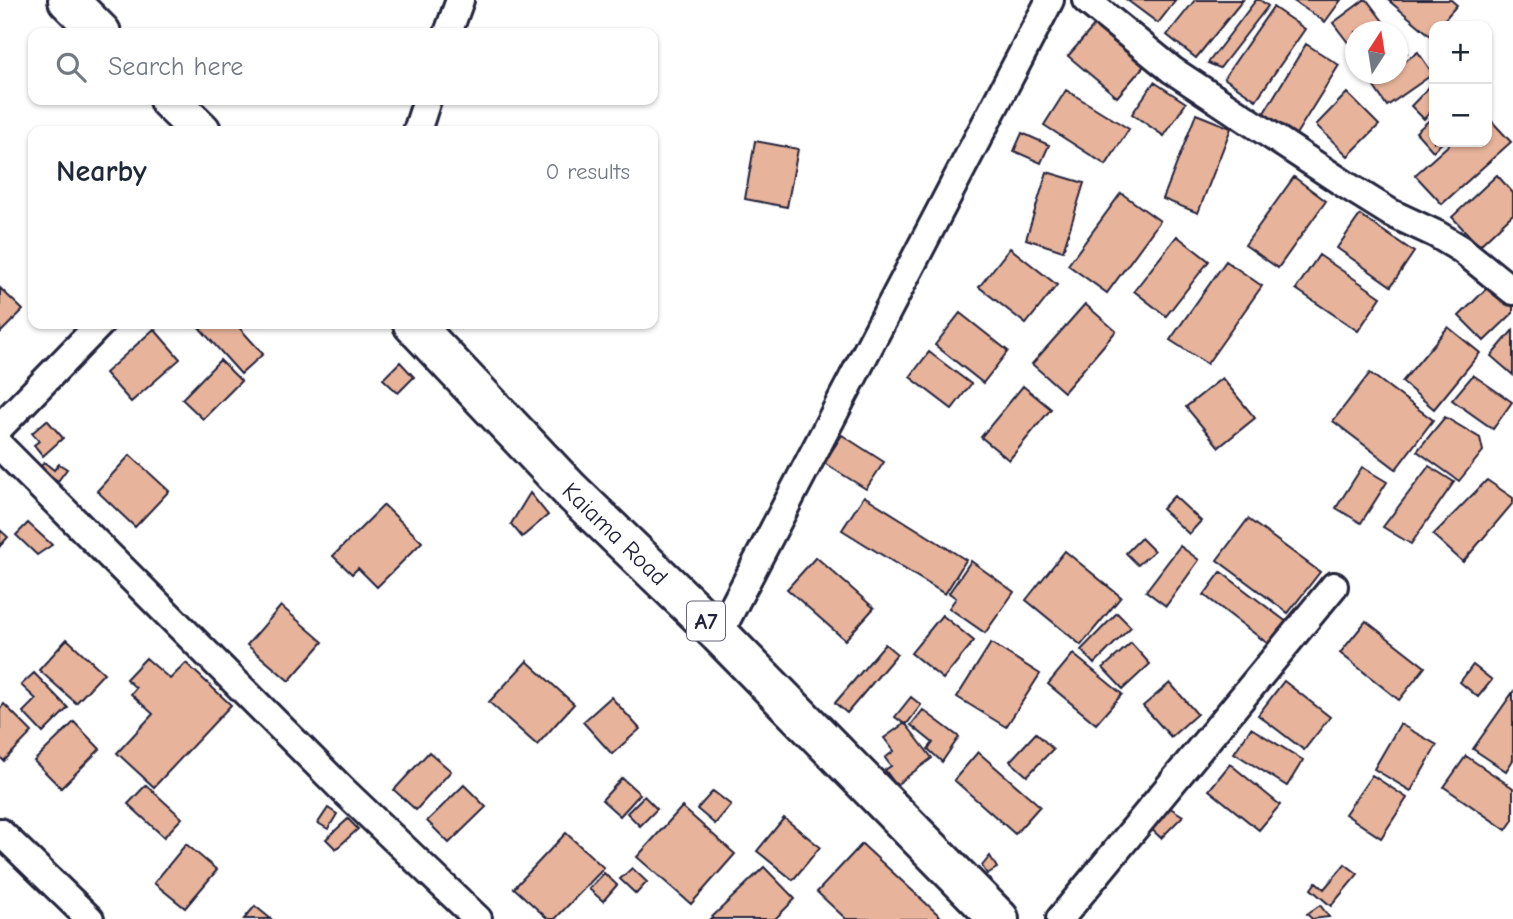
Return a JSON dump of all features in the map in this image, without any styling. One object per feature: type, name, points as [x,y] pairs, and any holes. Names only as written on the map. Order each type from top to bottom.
[{"type":"highway","points":[[68,0],[96,28]]},
{"type":"highway","points":[[174,105],[196,126]]},
{"type":"highway","name":"Kaiama Road","points":[[418,329],[570,490],[719,634],[999,919]]},
{"type":"street","points":[[451,28],[460,0]]},
{"type":"street","points":[[719,634],[1050,0]]},
{"type":"street","points":[[1086,0],[1172,70],[1391,213],[1437,234],[1461,249],[1513,291]]},
{"type":"street","points":[[419,126],[425,105]]},
{"type":"street","points":[[0,427],[95,329]]},
{"type":"street","points":[[0,446],[344,791],[478,919]]},
{"type":"street","points":[[1060,919],[1334,586]]},
{"type":"street","points":[[0,832],[90,919]]},
{"type":"building","points":[[1127,0],[1176,0],[1158,23]]},
{"type":"building","points":[[1195,0],[1243,0],[1196,58],[1167,35]]},
{"type":"building","points":[[1256,0],[1268,6],[1220,68],[1208,63]]},
{"type":"building","points":[[1292,0],[1341,0],[1325,22]]},
{"type":"building","points":[[1364,0],[1367,0],[1383,21],[1345,21],[1345,39],[1333,23]]},
{"type":"building","points":[[1388,0],[1451,0],[1457,5],[1443,21],[1429,21],[1429,34]]},
{"type":"building","points":[[1273,7],[1305,29],[1256,100],[1224,78]]},
{"type":"building","points":[[1095,25],[1144,66],[1117,97],[1068,56]]},
{"type":"building","points":[[1306,44],[1339,65],[1295,136],[1262,116]]},
{"type":"building","points":[[1418,52],[1429,68],[1429,77],[1387,106],[1372,84],[1408,84],[1408,59]]},
{"type":"building","points":[[1154,82],[1186,103],[1164,136],[1132,114]]},
{"type":"building","points":[[1429,87],[1429,114],[1424,119],[1411,106]]},
{"type":"building","points":[[1066,90],[1129,129],[1106,165],[1044,125]]},
{"type":"building","points":[[1347,93],[1379,125],[1348,156],[1316,125]]},
{"type":"building","points":[[1196,114],[1231,128],[1198,213],[1163,199]]},
{"type":"building","points":[[1429,120],[1429,147],[1416,132]]},
{"type":"building","points":[[1492,121],[1511,142],[1442,204],[1415,175],[1446,147],[1492,147]]},
{"type":"building","points":[[1022,133],[1049,145],[1041,163],[1014,151]]},
{"type":"building","points":[[755,141],[798,149],[787,207],[745,199]]},
{"type":"building","points":[[1047,172],[1084,183],[1063,251],[1026,239]]},
{"type":"building","points":[[1497,175],[1513,193],[1513,214],[1479,246],[1452,217]]},
{"type":"building","points":[[1294,177],[1326,201],[1278,268],[1245,245]]},
{"type":"building","points":[[1121,193],[1160,221],[1107,293],[1068,265]]},
{"type":"building","points":[[1360,215],[1414,252],[1391,286],[1337,248]]},
{"type":"building","points":[[1177,236],[1209,261],[1166,316],[1134,291]]},
{"type":"building","points":[[1010,248],[1057,285],[1026,324],[979,287]]},
{"type":"building","points":[[1319,255],[1381,297],[1358,331],[1296,289]]},
{"type":"building","points":[[1226,261],[1262,286],[1207,364],[1170,340]]},
{"type":"building","points":[[1492,283],[1513,304],[1513,313],[1484,341],[1459,316]]},
{"type":"building","points":[[0,288],[23,310],[0,333]]},
{"type":"building","points":[[1085,304],[1116,331],[1064,392],[1032,364]]},
{"type":"building","points":[[960,313],[1008,351],[983,383],[935,345]]},
{"type":"building","points":[[1448,327],[1480,353],[1434,409],[1402,382]]},
{"type":"building","points":[[154,329],[180,359],[131,402],[105,373]]},
{"type":"building","points":[[200,329],[240,329],[263,354],[241,374]]},
{"type":"building","points":[[1513,330],[1513,375],[1491,356]]},
{"type":"building","points":[[929,352],[971,384],[952,409],[910,377]]},
{"type":"building","points":[[220,360],[241,381],[203,419],[182,399]]},
{"type":"building","points":[[400,362],[414,377],[398,393],[383,379]]},
{"type":"building","points":[[1370,373],[1433,420],[1396,469],[1333,421]]},
{"type":"building","points":[[1473,375],[1512,402],[1493,429],[1452,400]]},
{"type":"building","points":[[1222,378],[1255,418],[1219,447],[1186,407]]},
{"type":"building","points":[[1023,386],[1051,409],[1009,460],[981,437]]},
{"type":"building","points":[[1445,417],[1480,438],[1483,451],[1459,481],[1417,451]]},
{"type":"building","points":[[47,420],[63,438],[43,456],[34,445],[39,441],[32,433]]},
{"type":"building","points":[[842,435],[884,462],[866,489],[824,463]]},
{"type":"building","points":[[130,455],[169,491],[135,527],[97,491]]},
{"type":"building","points":[[44,462],[54,470],[59,464],[67,469],[58,481],[40,468]]},
{"type":"building","points":[[1429,466],[1454,482],[1411,544],[1383,527]]},
{"type":"building","points":[[1362,467],[1387,482],[1361,523],[1336,508]]},
{"type":"building","points":[[1487,480],[1513,498],[1513,503],[1463,562],[1433,535]]},
{"type":"building","points":[[530,493],[548,515],[522,537],[511,524]]},
{"type":"building","points":[[864,496],[966,560],[945,594],[842,530]]},
{"type":"building","points":[[1174,496],[1201,521],[1189,534],[1162,509]]},
{"type":"building","points":[[384,505],[422,542],[377,587],[358,568],[352,574],[333,556]]},
{"type":"building","points":[[1248,519],[1320,572],[1288,613],[1217,560]]},
{"type":"building","points":[[28,523],[52,545],[37,555],[16,535]]},
{"type":"building","points":[[0,530],[8,537],[0,546]]},
{"type":"building","points":[[1141,538],[1154,551],[1138,565],[1126,553]]},
{"type":"building","points":[[1180,546],[1199,560],[1166,606],[1146,591]]},
{"type":"building","points":[[1065,551],[1121,597],[1081,645],[1026,600]]},
{"type":"building","points":[[816,557],[874,608],[845,640],[787,589]]},
{"type":"building","points":[[971,561],[1014,592],[985,633],[949,608],[956,598],[949,593]]},
{"type":"building","points":[[1221,572],[1288,623],[1271,646],[1204,595]]},
{"type":"building","points":[[281,606],[323,642],[289,681],[247,645]]},
{"type":"building","points":[[1117,613],[1131,627],[1094,664],[1081,650]]},
{"type":"building","points":[[942,615],[974,641],[943,679],[911,653]]},
{"type":"building","points":[[1366,621],[1425,667],[1399,700],[1340,653]]},
{"type":"building","points":[[67,639],[104,673],[76,703],[39,670]]},
{"type":"building","points":[[991,643],[1040,674],[1006,727],[957,697]]},
{"type":"building","points":[[1131,643],[1150,664],[1123,689],[1103,668]]},
{"type":"building","points":[[885,644],[897,654],[847,713],[835,703]]},
{"type":"building","points":[[1073,654],[1122,694],[1096,724],[1048,684]]},
{"type":"building","points":[[146,658],[170,679],[186,663],[231,705],[154,787],[117,753],[153,714],[131,694],[136,688],[126,679]]},
{"type":"building","points":[[527,661],[574,704],[537,745],[489,702]]},
{"type":"building","points":[[1473,665],[1492,680],[1478,697],[1460,682]]},
{"type":"building","points":[[34,673],[68,708],[43,733],[23,712],[36,699],[21,685]]},
{"type":"building","points":[[1284,681],[1330,717],[1304,750],[1258,715]]},
{"type":"building","points":[[1170,683],[1197,714],[1171,737],[1143,706]]},
{"type":"building","points":[[1513,692],[1513,760],[1506,771],[1473,749]]},
{"type":"building","points":[[611,697],[640,729],[612,754],[583,722]]},
{"type":"building","points":[[911,697],[921,705],[906,725],[895,717]]},
{"type":"building","points":[[4,704],[32,732],[4,761],[0,757],[0,709]]},
{"type":"building","points":[[923,710],[959,737],[942,762],[928,749],[933,743],[911,725]]},
{"type":"building","points":[[74,722],[100,749],[61,788],[34,761]]},
{"type":"building","points":[[905,723],[932,758],[896,785],[885,770],[891,766],[885,758],[894,751],[884,738]]},
{"type":"building","points":[[1400,724],[1437,745],[1411,791],[1374,769]]},
{"type":"building","points":[[1251,728],[1303,760],[1287,786],[1234,753]]},
{"type":"building","points":[[1036,733],[1053,749],[1027,776],[1010,761]]},
{"type":"building","points":[[429,752],[451,771],[416,810],[394,790]]},
{"type":"building","points":[[978,752],[1040,806],[1015,834],[954,780]]},
{"type":"building","points":[[1466,756],[1513,788],[1513,820],[1506,830],[1444,787]]},
{"type":"building","points":[[1230,764],[1280,805],[1259,830],[1209,790]]},
{"type":"building","points":[[1372,775],[1407,798],[1381,838],[1345,814]]},
{"type":"building","points":[[622,778],[640,794],[620,816],[602,800]]},
{"type":"building","points":[[146,785],[182,818],[164,837],[128,804]]},
{"type":"building","points":[[464,785],[486,807],[449,843],[427,821]]},
{"type":"building","points":[[713,791],[731,805],[715,824],[697,809]]},
{"type":"building","points":[[644,796],[657,809],[640,826],[627,813]]},
{"type":"building","points":[[1167,806],[1183,816],[1161,838],[1149,827]]},
{"type":"building","points":[[682,807],[735,854],[691,904],[637,857]]},
{"type":"building","points":[[328,808],[337,814],[328,829],[318,823]]},
{"type":"building","points":[[784,818],[820,847],[793,880],[757,851]]},
{"type":"building","points":[[348,819],[358,829],[336,849],[326,839]]},
{"type":"building","points":[[566,833],[604,868],[555,919],[548,919],[514,888]]},
{"type":"building","points":[[186,844],[217,870],[185,908],[154,883]]},
{"type":"building","points":[[862,844],[943,919],[846,919],[817,892]]},
{"type":"building","points":[[990,856],[997,868],[987,874],[982,866]]},
{"type":"building","points":[[1345,864],[1358,874],[1331,906],[1311,889],[1316,882],[1324,889]]},
{"type":"building","points":[[764,867],[795,899],[775,919],[710,919]]},
{"type":"building","points":[[632,868],[647,882],[636,894],[620,879]]},
{"type":"building","points":[[604,873],[617,885],[603,901],[589,889]]},
{"type":"building","points":[[1320,905],[1329,917],[1312,919],[1307,914]]},
{"type":"building","points":[[255,906],[271,919],[244,919]]}]
